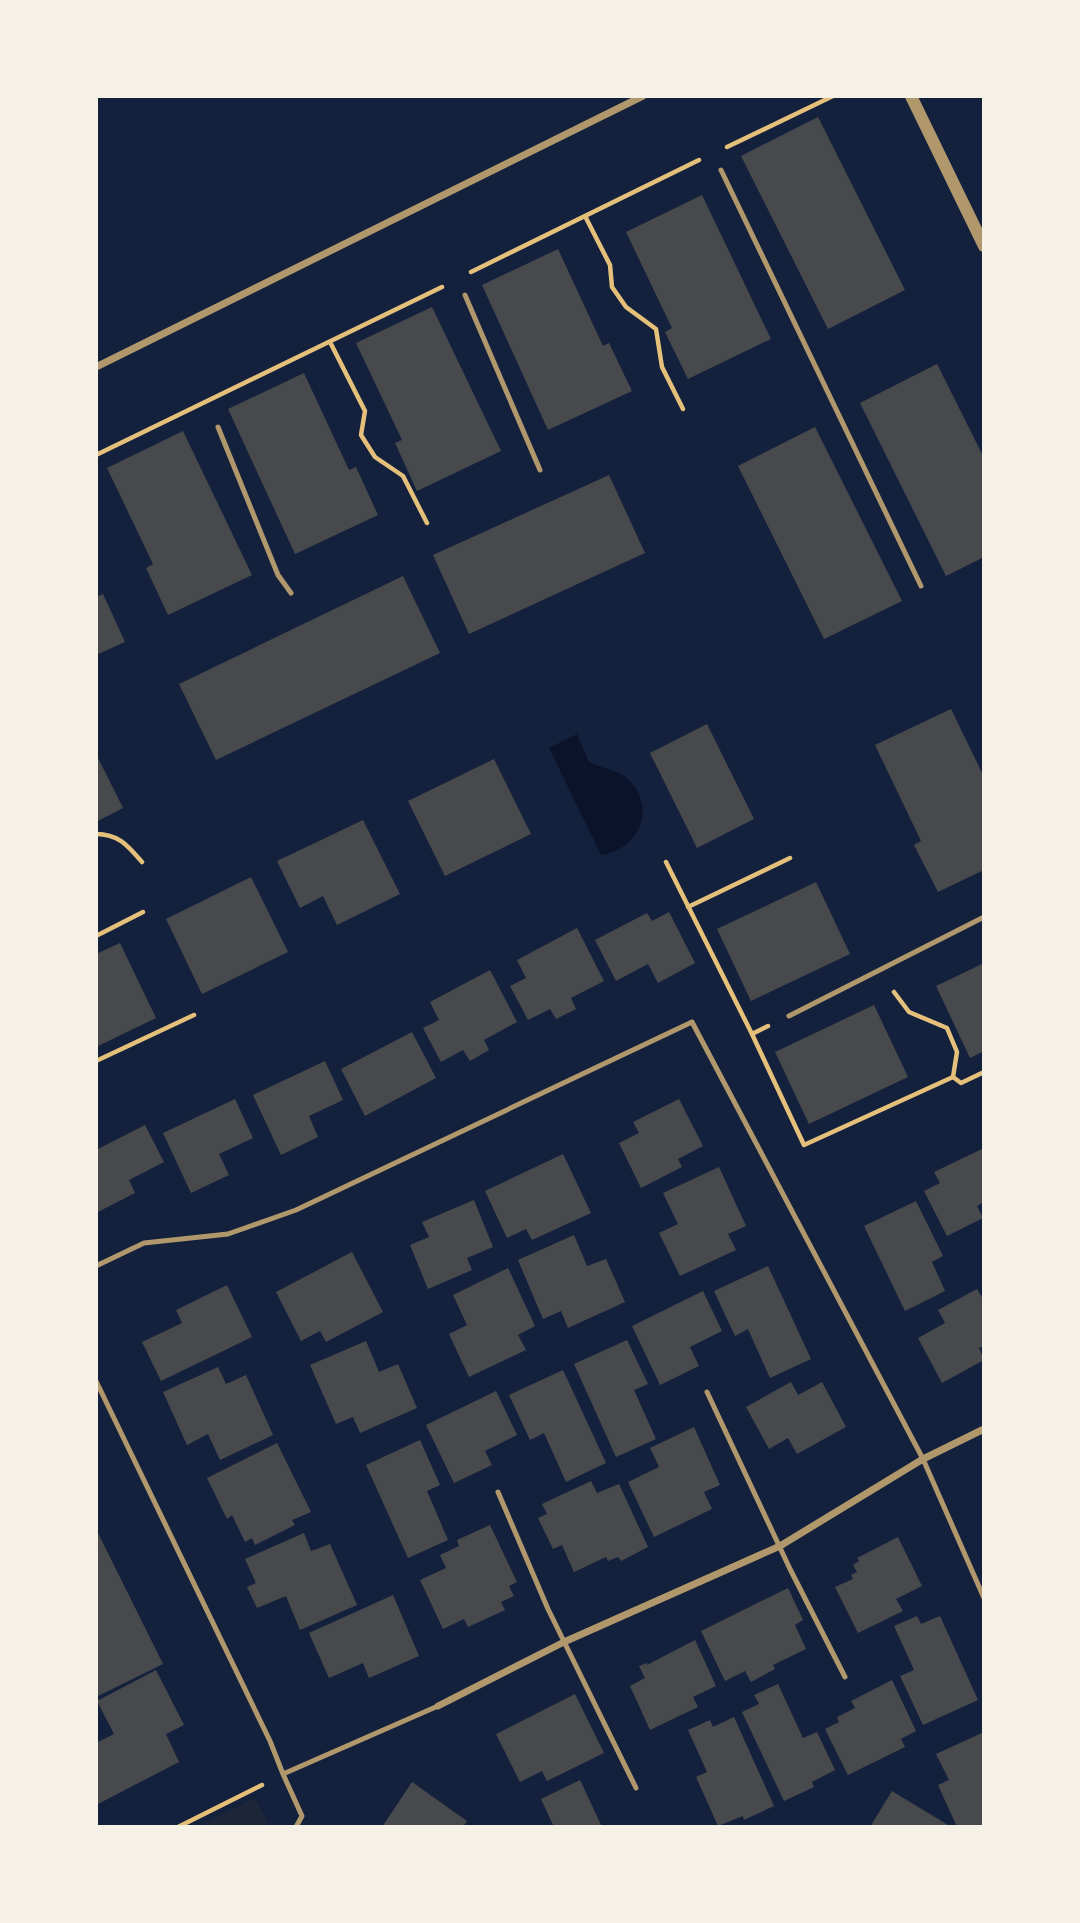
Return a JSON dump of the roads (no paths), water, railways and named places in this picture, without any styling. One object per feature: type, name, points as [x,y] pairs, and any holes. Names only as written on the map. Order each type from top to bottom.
[{"type":"street","points":[[96,367],[643,96]]},
{"type":"street","points":[[911,96],[984,246]]},
{"type":"street","points":[[438,1706],[564,1642],[780,1546],[923,1459],[984,1429]]},
{"type":"lane","points":[[721,170],[921,586]]},
{"type":"lane","points":[[465,295],[540,470]]},
{"type":"lane","points":[[218,427],[278,575],[290,593]]},
{"type":"lane","points":[[789,1016],[984,918]]},
{"type":"lane","points":[[96,1266],[144,1242],[228,1234],[296,1210],[692,1022],[923,1459],[984,1598]]},
{"type":"lane","points":[[96,1381],[264,1729],[302,1815],[296,1827]]},
{"type":"lane","points":[[707,1392],[845,1677]]},
{"type":"lane","points":[[498,1492],[564,1642],[636,1788]]},
{"type":"lane","points":[[283,1774],[438,1706]]}]
